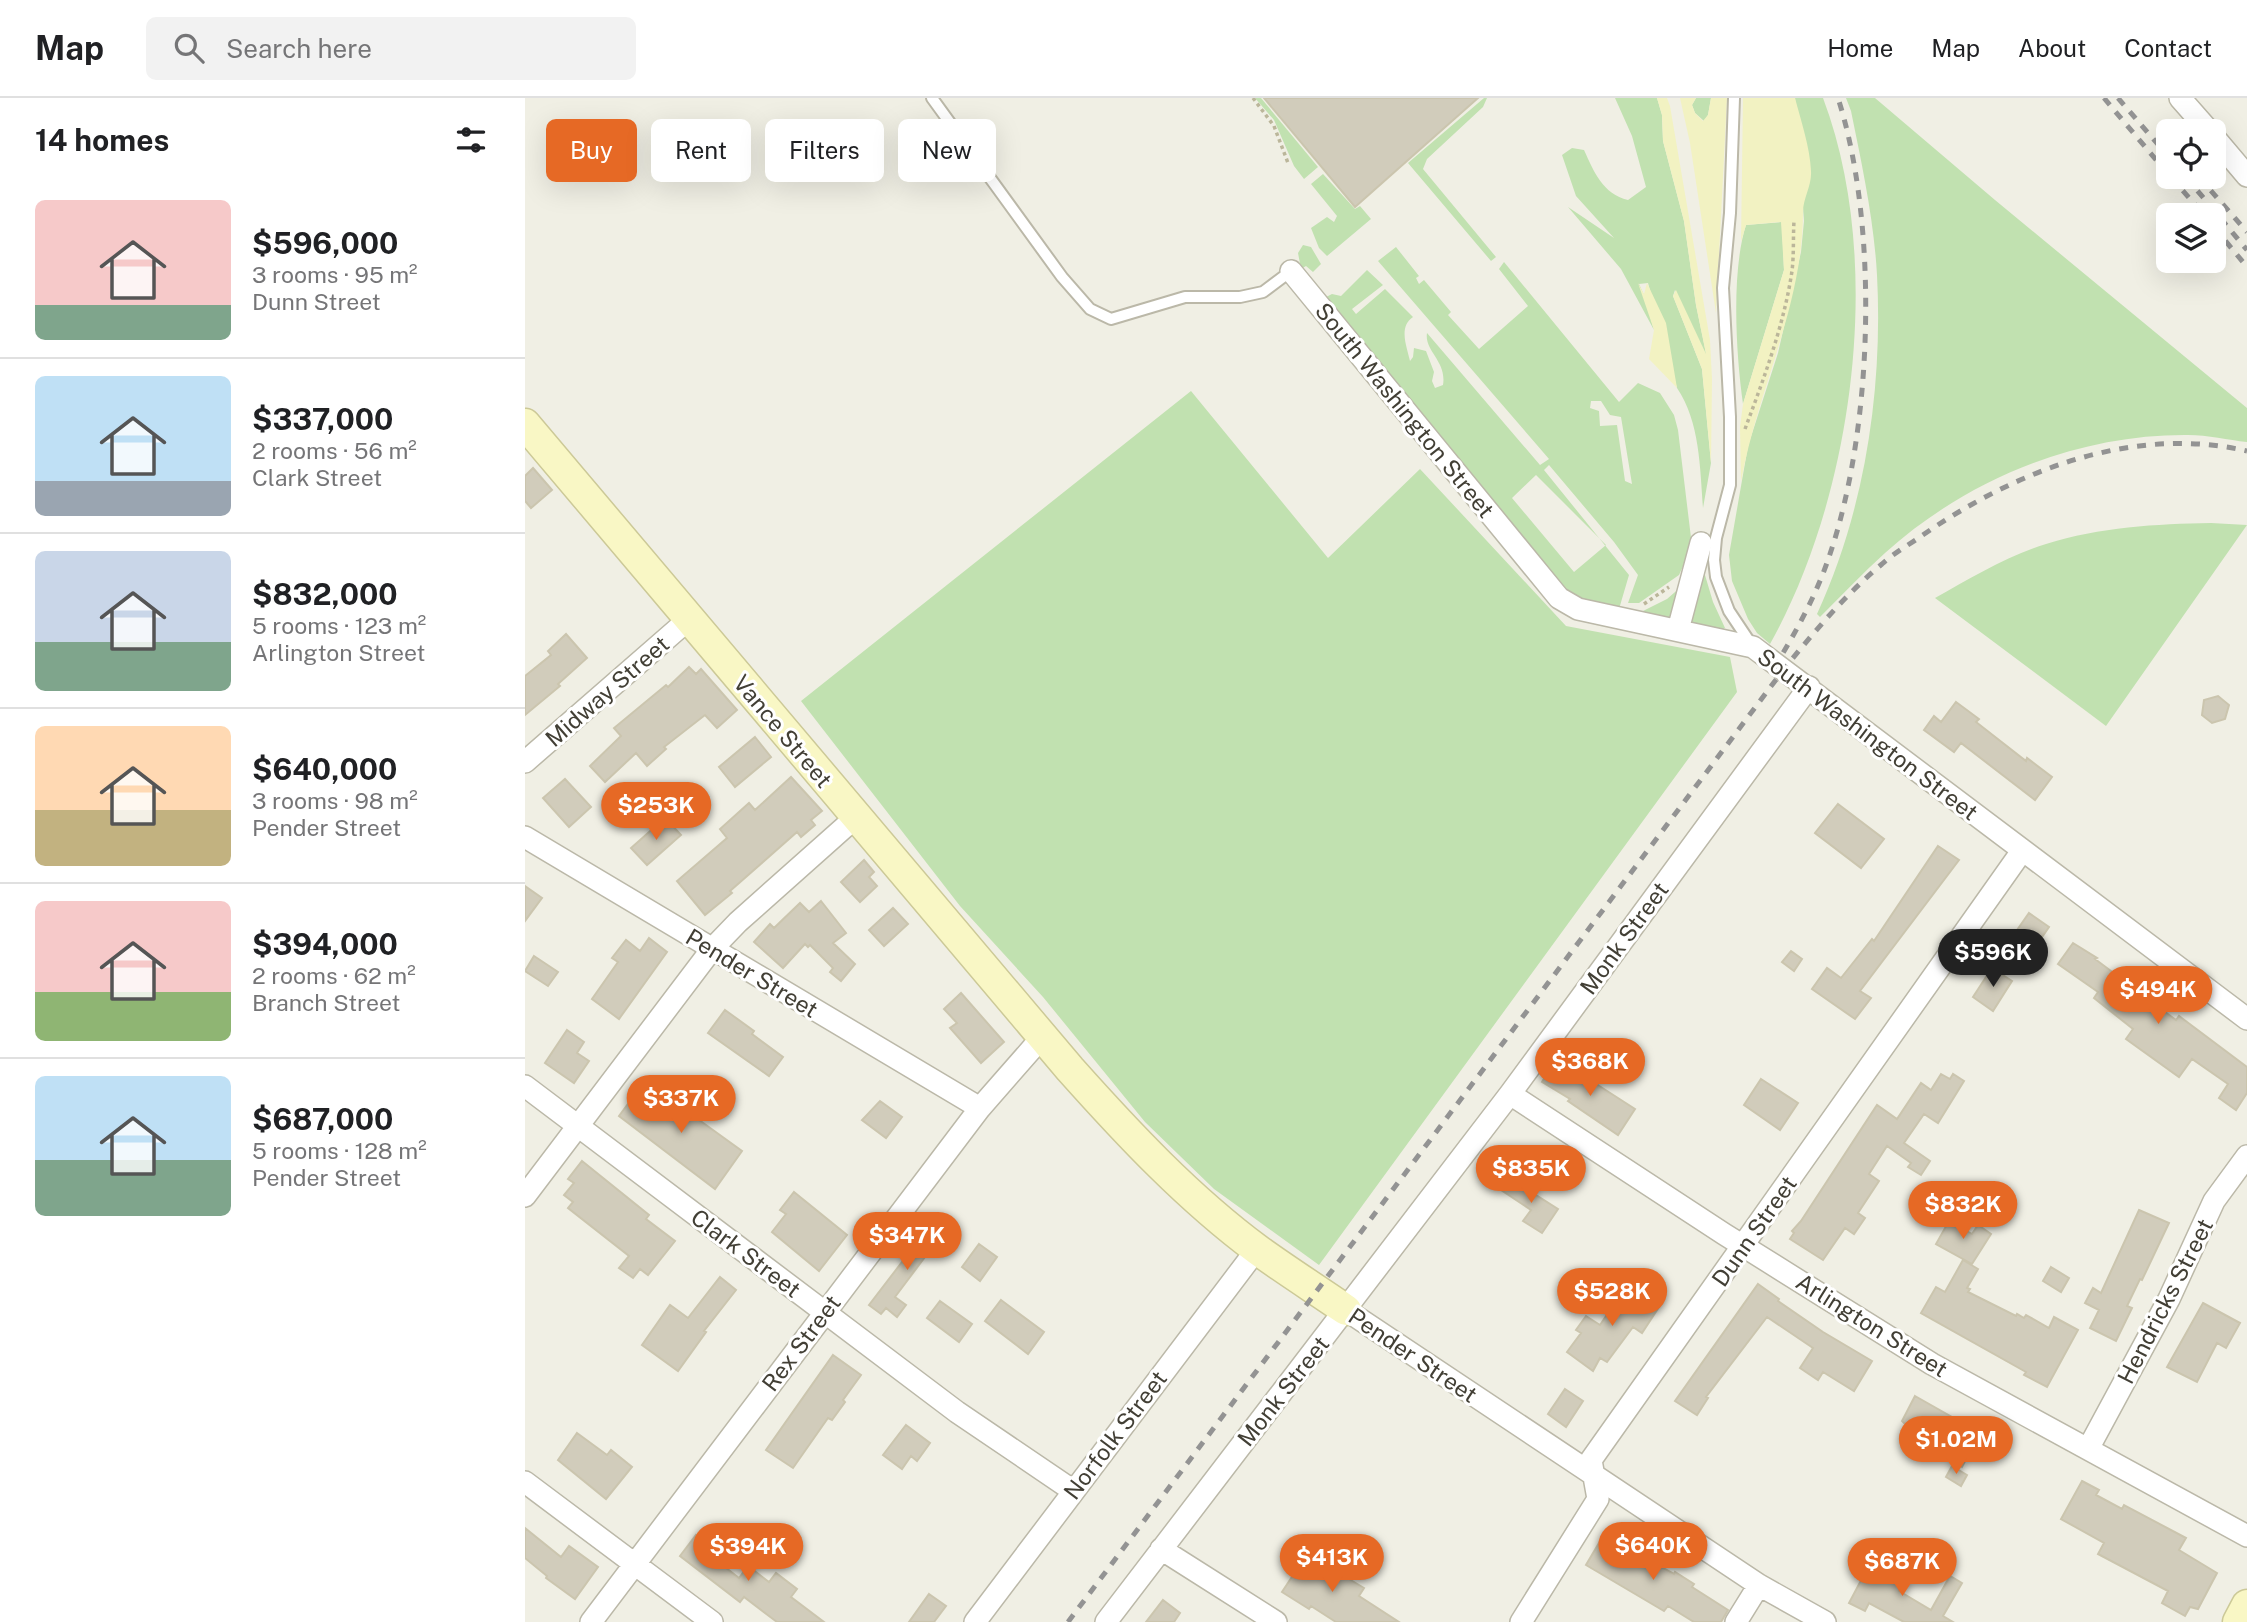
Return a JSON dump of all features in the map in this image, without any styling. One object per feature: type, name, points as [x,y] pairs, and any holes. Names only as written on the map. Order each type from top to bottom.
[{"type":"street","points":[[2181,98],[2199,119]]},
{"type":"street","points":[[2226,151],[2247,176]]},
{"type":"street","name":"South Washington Street","points":[[1290,271],[1559,597],[1578,609],[1753,647],[2247,1019]]},
{"type":"street","name":"Vance Street","points":[[525,424],[1043,1036]]},
{"type":"street","points":[[1678,631],[1701,543]]},
{"type":"street","name":"Midway Street","points":[[525,762],[689,619]]},
{"type":"street","name":"Monk Street","points":[[1106,1622],[1510,1094],[1809,687]]},
{"type":"street","points":[[525,1196],[712,949],[738,922],[856,817]]},
{"type":"street","name":"Pender Street","points":[[525,837],[980,1108]]},
{"type":"street","name":"Dunn Street","points":[[1521,1622],[1598,1499],[1591,1460],[2022,850]]},
{"type":"street","name":"Pender Street","points":[[1043,1036],[1121,1127],[1166,1172],[1257,1249],[1594,1477],[1759,1585],[1825,1622]]},
{"type":"street","name":"Rex Street","points":[[591,1622],[980,1108],[1043,1036]]},
{"type":"street","name":"Clark Street","points":[[525,1086],[966,1418],[1072,1490]]},
{"type":"street","name":"Arlington Street","points":[[1510,1094],[1932,1364],[2247,1536]]},
{"type":"street","name":"Hendricks Street","points":[[2088,1449],[2169,1299],[2214,1201],[2247,1156]]},
{"type":"street","name":"Norfolk Street","points":[[975,1622],[1072,1490],[1257,1249]]},
{"type":"street","points":[[525,1482],[712,1622]]},
{"type":"street","points":[[1161,1549],[1276,1622]]},
{"type":"street","points":[[1736,1622],[1759,1585]]},
{"type":"street","points":[[2238,1622],[2247,1605]]},
{"type":"lane","points":[[932,98],[1062,276],[1090,309],[1111,319],[1185,297],[1240,297],[1263,292],[1290,271]]},
{"type":"lane","points":[[1734,98],[1730,213],[1723,288],[1730,418],[1730,485],[1716,538],[1716,577],[1728,611],[1753,647]]},
{"type":"path","points":[[1253,98],[1274,126],[1288,163]]},
{"type":"path","points":[[1730,462],[1756,398],[1779,326],[1792,268],[1794,221]]},
{"type":"path","points":[[1614,617],[1646,603],[1693,569]]},
{"type":"shaded area","points":[[1255,98],[1261,98],[1318,167],[1304,179],[1294,166],[1274,120]]},
{"type":"shaded area","points":[[1487,98],[1483,107],[1427,159],[1423,169],[1496,257],[1491,261],[1408,163]]},
{"type":"shaded area","points":[[1615,98],[1657,98],[1662,115],[1663,141],[1684,221],[1707,358],[1675,290],[1673,296],[1702,369],[1711,463],[1703,508],[1695,430],[1685,401],[1677,388],[1648,283],[1639,284],[1654,330],[1621,269],[1568,207],[1614,238],[1576,196],[1562,155],[1572,148],[1584,150],[1600,181],[1619,197],[1628,200],[1646,187],[1632,136]]},
{"type":"shaded area","points":[[1696,98],[1711,98],[1704,121],[1695,113],[1692,105]]},
{"type":"shaded area","points":[[1795,98],[1823,98],[1842,162],[1853,231],[1856,303],[1851,376],[1840,448],[1822,518],[1799,584],[1770,644],[1757,633],[1748,619],[1732,581],[1729,555],[1748,446],[1778,353],[1801,252],[1804,221]]},
{"type":"shaded area","points":[[1846,98],[1875,98],[2247,408],[2247,442],[2195,435],[2147,437],[2065,452],[2026,466],[1951,503],[1917,527],[1877,561],[1820,617],[1817,614],[1834,574],[1859,491],[1877,361],[1877,275],[1873,234],[1851,111]]},
{"type":"shaded area","points":[[1323,174],[1355,209],[1360,206],[1371,219],[1327,256],[1319,248],[1311,228],[1327,217],[1334,222],[1337,216],[1311,184]]},
{"type":"shaded area","points":[[1782,222],[1784,270],[1743,404],[1736,314],[1741,244],[1746,225]]},
{"type":"shaded area","points":[[1303,245],[1311,247],[1321,264],[1313,272],[1306,266],[1301,269],[1298,253]]},
{"type":"shaded area","points":[[1396,247],[1419,276],[1416,278],[1419,284],[1424,280],[1451,312],[1448,315],[1479,349],[1528,306],[1499,269],[1504,262],[1619,402],[1638,383],[1660,393],[1674,415],[1678,430],[1692,546],[1679,575],[1639,603],[1628,603],[1638,575],[1549,465],[1544,470],[1599,538],[1536,475],[1512,498],[1574,572],[1605,546],[1629,575],[1619,609],[1584,601],[1568,591],[1328,306],[1326,297],[1332,294],[1341,296],[1367,270],[1383,285],[1352,309],[1356,314],[1385,289],[1413,317],[1408,321],[1405,332],[1410,361],[1414,348],[1426,351],[1434,372],[1432,381],[1435,388],[1443,385],[1442,369],[1429,345],[1427,333],[1540,465],[1549,459],[1378,261]],"holes":[[[1591,401],[1601,401],[1610,415],[1621,417],[1632,484],[1625,481],[1617,425],[1600,426],[1599,411],[1590,408]]]},
{"type":"shaded area","points":[[1191,391],[1328,558],[1420,469],[1566,626],[1730,657],[1737,692],[1319,1265],[1214,1189],[1145,1122],[1043,997],[960,906],[801,701]]},
{"type":"shaded area","points":[[2211,523],[2247,525],[2106,726],[1935,598],[2017,555],[2066,538],[2128,528]]},
{"type":"shaded area","points":[[1702,565],[1713,602],[1725,628],[1721,630],[1689,624]]},
{"type":"shaded area","points":[[1682,586],[1673,622],[1637,614],[1667,599]]},
{"type":"sand","points":[[1657,98],[1667,98],[1670,106],[1710,340],[1711,463],[1702,369],[1673,296],[1676,290],[1706,354],[1684,221],[1663,141],[1662,115]]},
{"type":"sand","points":[[1680,98],[1696,98],[1692,105],[1703,121],[1708,115],[1711,98],[1727,98],[1716,313],[1690,143]]},
{"type":"sand","points":[[1743,98],[1795,98],[1811,171],[1803,207],[1796,281],[1757,415],[1741,482],[1740,427],[1743,404],[1784,270],[1781,222],[1746,225],[1741,242]]},
{"type":"sand","points":[[1638,283],[1644,294],[1647,283],[1666,323],[1677,388],[1649,359],[1654,330]]},
{"type":"building","points":[[1264,98],[1478,98],[1355,207]]},
{"type":"building","points":[[533,468],[552,490],[531,508],[525,501],[525,476]]},
{"type":"building","points":[[566,634],[587,658],[558,684],[560,686],[525,715],[525,676],[551,655],[548,651]]},
{"type":"building","points":[[689,667],[696,674],[701,669],[737,710],[717,728],[705,715],[664,747],[666,749],[647,766],[636,753],[605,782],[590,766],[621,736],[614,728],[666,685],[668,687]]},
{"type":"building","points":[[2218,696],[2229,705],[2225,719],[2212,723],[2202,715],[2204,700]]},
{"type":"building","points":[[1956,702],[1979,719],[1976,722],[2026,761],[2027,758],[2052,777],[2035,800],[1961,743],[1954,752],[1924,730],[1934,716],[1941,722]]},
{"type":"building","points":[[755,737],[771,757],[735,787],[719,767]]},
{"type":"building","points":[[791,777],[822,811],[811,820],[815,825],[801,837],[797,832],[705,915],[677,881],[727,838],[720,829],[749,803],[755,810]]},
{"type":"building","points":[[565,779],[591,807],[569,827],[543,798]]},
{"type":"building","points":[[1838,804],[1884,839],[1861,868],[1815,833]]},
{"type":"building","points":[[665,818],[681,835],[647,865],[631,848]]},
{"type":"building","points":[[1938,846],[1959,860],[1860,991],[1871,998],[1855,1019],[1812,989],[1827,968],[1841,978],[1872,939],[1874,941]]},
{"type":"building","points":[[864,860],[874,872],[869,877],[877,886],[860,902],[841,882]]},
{"type":"building","points":[[525,886],[542,898],[525,921]]},
{"type":"building","points":[[821,901],[846,933],[833,943],[855,964],[841,981],[830,972],[833,968],[810,945],[808,947],[805,944],[783,968],[754,942],[770,924],[774,928],[800,903],[809,912]]},
{"type":"building","points":[[893,908],[908,924],[884,946],[869,930]]},
{"type":"building","points":[[2029,913],[2049,927],[2038,943],[2045,948],[2036,962],[2008,943]]},
{"type":"building","points":[[649,938],[667,952],[619,1019],[592,999],[618,962],[612,958],[626,940],[640,951]]},
{"type":"building","points":[[2073,943],[2097,958],[2095,959],[2123,980],[2127,974],[2141,984],[2136,991],[2176,1020],[2179,1016],[2247,1067],[2247,1093],[2236,1110],[2219,1098],[2228,1084],[2192,1059],[2179,1077],[2126,1039],[2133,1029],[2094,998],[2098,992],[2058,964]]},
{"type":"building","points":[[1791,951],[1802,959],[1794,971],[1782,962]]},
{"type":"building","points":[[534,956],[558,972],[548,986],[525,971]]},
{"type":"building","points":[[1992,968],[2012,981],[1993,1011],[1973,997]]},
{"type":"building","points":[[961,993],[1004,1042],[981,1063],[950,1028],[957,1023],[944,1009]]},
{"type":"building","points":[[725,1010],[783,1057],[769,1076],[708,1033]]},
{"type":"building","points":[[567,1030],[584,1042],[577,1053],[589,1061],[574,1083],[545,1063]]},
{"type":"building","points":[[1562,1062],[1635,1109],[1618,1135],[1542,1082],[1550,1069],[1555,1073]]},
{"type":"building","points":[[1941,1074],[1950,1079],[1953,1074],[1964,1081],[1938,1123],[1924,1114],[1904,1143],[1930,1161],[1921,1175],[1908,1167],[1911,1163],[1887,1146],[1869,1174],[1879,1181],[1858,1213],[1865,1218],[1854,1234],[1845,1228],[1823,1260],[1790,1239],[1794,1233],[1792,1231],[1877,1105],[1897,1119],[1921,1083],[1931,1090]]},
{"type":"building","points":[[1761,1079],[1798,1103],[1780,1130],[1744,1105]]},
{"type":"building","points":[[645,1081],[742,1151],[715,1189],[619,1116]]},
{"type":"building","points":[[880,1101],[902,1117],[886,1138],[862,1120]]},
{"type":"building","points":[[582,1161],[649,1215],[646,1219],[675,1241],[648,1275],[640,1269],[633,1278],[619,1268],[629,1256],[568,1208],[573,1202],[564,1195],[574,1183],[568,1179]]},
{"type":"building","points":[[1509,1178],[1558,1209],[1542,1233],[1523,1221],[1531,1210],[1501,1190]]},
{"type":"building","points":[[794,1192],[847,1235],[819,1271],[772,1232],[786,1214],[780,1210]]},
{"type":"building","points":[[2139,1210],[2169,1223],[2127,1306],[2132,1308],[2116,1341],[2090,1328],[2099,1310],[2085,1303],[2093,1288],[2101,1293]]},
{"type":"building","points":[[934,1221],[947,1231],[931,1255],[928,1253],[895,1297],[906,1305],[897,1317],[886,1308],[881,1314],[869,1305]]},
{"type":"building","points":[[1949,1221],[1972,1234],[1978,1225],[1991,1234],[1972,1264],[1936,1244]]},
{"type":"building","points":[[979,1244],[997,1257],[980,1281],[962,1267]]},
{"type":"building","points":[[1963,1260],[1978,1269],[1967,1288],[1970,1289],[1968,1292],[2016,1316],[2017,1314],[2024,1318],[2026,1315],[2049,1328],[2054,1317],[2078,1330],[2047,1387],[2024,1375],[2026,1372],[1921,1313],[1936,1287],[1945,1292]]},
{"type":"building","points":[[2051,1267],[2069,1278],[2061,1292],[2043,1281]]},
{"type":"building","points":[[720,1277],[736,1290],[704,1331],[706,1332],[678,1371],[642,1345],[670,1305],[688,1318]]},
{"type":"building","points":[[1758,1284],[1823,1332],[1872,1361],[1854,1391],[1823,1372],[1818,1380],[1800,1368],[1813,1348],[1767,1317],[1706,1397],[1708,1398],[1697,1415],[1675,1401]]},
{"type":"building","points":[[1627,1285],[1659,1307],[1642,1333],[1633,1327],[1607,1362],[1600,1358],[1593,1371],[1567,1352],[1581,1333],[1576,1330],[1586,1316],[1600,1325]]},
{"type":"building","points":[[1001,1300],[1044,1332],[1028,1354],[985,1321]]},
{"type":"building","points":[[940,1301],[972,1324],[959,1342],[927,1318]]},
{"type":"building","points":[[2203,1303],[2240,1323],[2226,1348],[2217,1343],[2197,1382],[2167,1367]]},
{"type":"building","points":[[833,1355],[861,1375],[832,1420],[828,1418],[793,1468],[766,1450]]},
{"type":"building","points":[[1565,1389],[1583,1401],[1566,1427],[1548,1414]]},
{"type":"building","points":[[1915,1396],[1980,1433],[1962,1467],[1946,1458],[1948,1454],[1939,1449],[1943,1442],[1908,1427],[1902,1421]]},
{"type":"building","points":[[906,1425],[930,1443],[917,1461],[911,1456],[902,1469],[883,1455]]},
{"type":"building","points":[[577,1433],[607,1455],[611,1450],[632,1467],[606,1499],[558,1460]]},
{"type":"building","points":[[1952,1466],[1967,1475],[1961,1486],[1946,1477]]},
{"type":"building","points":[[2082,1481],[2099,1490],[2096,1495],[2122,1509],[2124,1505],[2186,1538],[2179,1550],[2217,1573],[2198,1609],[2190,1607],[2185,1616],[2162,1603],[2168,1591],[2098,1554],[2104,1543],[2061,1519]]},
{"type":"building","points":[[525,1528],[561,1557],[569,1546],[598,1567],[575,1599],[546,1578],[547,1576],[525,1558]]},
{"type":"building","points":[[1606,1531],[1627,1543],[1624,1547],[1674,1574],[1675,1572],[1694,1584],[1692,1587],[1728,1610],[1721,1622],[1694,1622],[1668,1606],[1664,1611],[1586,1565]]},
{"type":"building","points":[[712,1533],[728,1545],[716,1560],[739,1578],[748,1566],[769,1582],[776,1573],[797,1589],[791,1597],[824,1622],[777,1622],[744,1597],[740,1602],[680,1556],[696,1535],[705,1542]]},
{"type":"building","points":[[1307,1554],[1364,1588],[1359,1596],[1399,1622],[1336,1622],[1282,1592]]},
{"type":"building","points":[[1881,1567],[1905,1580],[1899,1591],[1931,1610],[1950,1576],[1962,1583],[1943,1616],[1953,1622],[1904,1622],[1869,1603],[1865,1611],[1849,1603],[1865,1573],[1874,1579]]},
{"type":"building","points":[[929,1594],[946,1606],[934,1622],[909,1622]]},
{"type":"building","points":[[1163,1600],[1180,1613],[1174,1622],[1146,1622]]},
{"type":"railway","points":[[1774,668],[1819,584],[1830,554],[1855,447],[1862,388],[1866,326],[1865,265],[1860,205],[1851,149],[1838,98]]},
{"type":"railway","points":[[2104,98],[2156,160]]},
{"type":"railway","points":[[2118,98],[2156,142]]},
{"type":"railway","points":[[2181,189],[2194,203]]},
{"type":"railway","points":[[2196,189],[2247,250]]},
{"type":"railway","points":[[2209,189],[2247,232]]},
{"type":"railway","points":[[2226,242],[2247,267]]},
{"type":"railway","points":[[1068,1622],[1784,669],[1855,588],[1890,557],[1953,515],[2032,475],[2073,460],[2159,444],[2203,444],[2247,451]]}]
